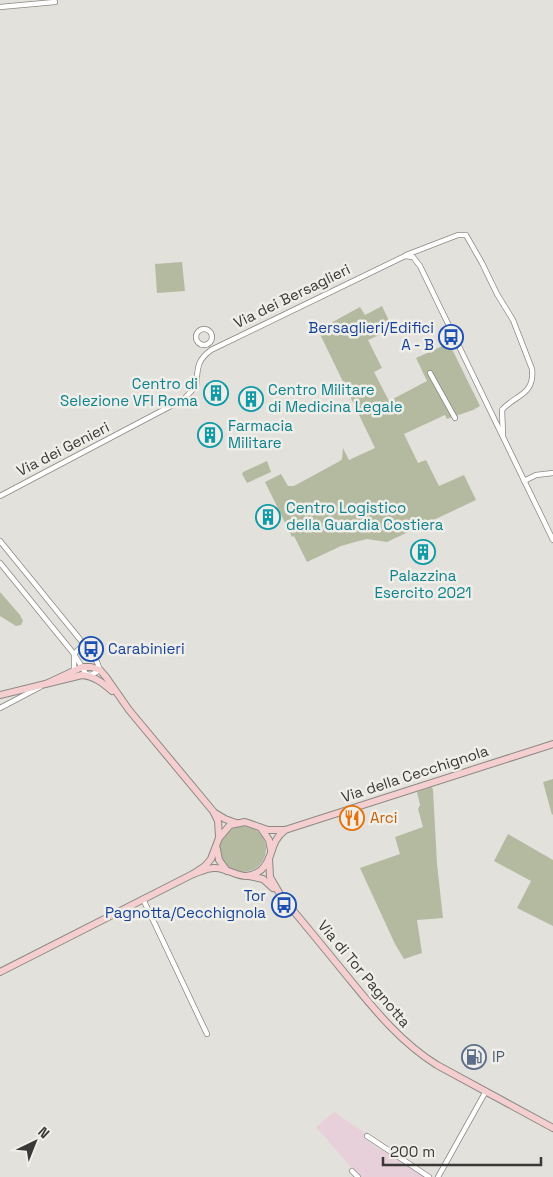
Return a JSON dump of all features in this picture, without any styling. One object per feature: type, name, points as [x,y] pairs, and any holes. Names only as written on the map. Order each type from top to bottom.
[{"type":"street","points":[[0,7],[55,2]]},
{"type":"street","name":"Via dei Bersaglieri","points":[[197,367],[204,355],[211,350],[405,256],[450,238],[466,235],[513,320],[532,369],[533,378],[525,393],[502,410],[503,437]]},
{"type":"street","name":"Via dei Bersaglieri","points":[[405,256],[413,257],[420,266],[553,540]]},
{"type":"street","name":"Via dei Genieri","points":[[0,496],[184,399],[196,386],[197,367]]},
{"type":"street","points":[[430,373],[455,418]]},
{"type":"street","points":[[524,481],[536,475],[553,473]]},
{"type":"street","points":[[0,541],[87,648],[119,696],[213,811],[218,821],[219,838]]},
{"type":"street","points":[[0,563],[74,654],[88,676]]},
{"type":"street","points":[[74,670],[74,654],[79,649],[87,648]]},
{"type":"street","points":[[0,708],[74,670],[82,667],[91,667],[100,670]]},
{"type":"street","points":[[88,676],[100,670]]},
{"type":"street","points":[[0,695],[78,676],[88,676],[101,681],[119,696]]},
{"type":"street","name":"Via della Cecchignola","points":[[236,823],[248,823],[268,830],[285,830],[553,744]]},
{"type":"street","points":[[213,811],[225,819],[236,823]]},
{"type":"street","points":[[0,972],[193,874],[208,863],[219,838],[227,827],[236,823]]},
{"type":"street","points":[[260,828],[268,837],[271,850]]},
{"type":"street","points":[[193,874],[214,868],[228,871],[238,876],[248,876],[259,871],[269,858],[278,836],[285,830]]},
{"type":"street","points":[[216,848],[220,863],[228,871]]},
{"type":"street","name":"Via di Tor Pagnotta","points":[[269,858],[271,880],[281,896]]},
{"type":"street","name":"Via di Tor Pagnotta","points":[[248,876],[266,881],[281,896],[397,1034],[432,1062],[553,1128]]},
{"type":"street","points":[[143,899],[208,1034]]},
{"type":"street","points":[[438,1177],[486,1091]]},
{"type":"street","points":[[368,1136],[429,1177]]},
{"type":"street","points":[[352,1171],[358,1177]]},
{"type":"shaded area","points":[[334,1112],[365,1133],[366,1140],[424,1177],[360,1177],[316,1127]]},
{"type":"green space","points":[[182,262],[185,291],[157,293],[155,264]]},
{"type":"green space","points":[[382,306],[393,329],[368,340],[382,368],[374,372],[389,401],[427,381],[416,358],[449,343],[480,406],[447,419],[445,415],[404,434],[418,463],[426,460],[439,486],[464,475],[476,500],[387,542],[367,539],[341,546],[307,562],[294,536],[292,537],[265,482],[281,474],[288,486],[294,486],[340,461],[343,448],[349,460],[375,448],[318,330],[360,307],[365,315]]},
{"type":"green space","points":[[267,461],[271,472],[247,483],[242,474],[243,472]]},
{"type":"green space","points":[[0,592],[20,615],[23,621],[21,625],[16,626],[0,616]]},
{"type":"green space","points":[[553,779],[553,814],[552,815],[543,782]]},
{"type":"green space","points":[[432,787],[443,918],[417,920],[422,953],[404,959],[395,944],[360,868],[400,854],[395,837],[423,827],[418,809],[420,805],[417,792]]},
{"type":"green space","points":[[238,826],[248,826],[262,836],[266,849],[262,862],[256,868],[248,872],[238,872],[224,862],[220,854],[220,844],[230,830]]},
{"type":"green space","points":[[508,834],[553,860],[553,926],[517,908],[531,881],[494,861]]},
{"type":"place","name":"Bersaglieri/Edifici A - B","points":[[451,337]]},
{"type":"place","name":"Centro di Selezione VFI Roma","points":[[216,393]]},
{"type":"place","name":"Centro Militare di Medicina Legale","points":[[251,399]]},
{"type":"place","name":"Farmacia Militare","points":[[210,435]]},
{"type":"place","name":"Centro Logistico della Guardia Costiera","points":[[268,517]]},
{"type":"place","name":"Palazzina Esercito 2021","points":[[423,552]]},
{"type":"place","name":"Carabinieri","points":[[91,649]]},
{"type":"place","name":"Arci","points":[[352,818]]},
{"type":"place","name":"Tor Pagnotta/Cecchignola","points":[[284,905]]},
{"type":"place","name":"IP","points":[[474,1057]]}]
